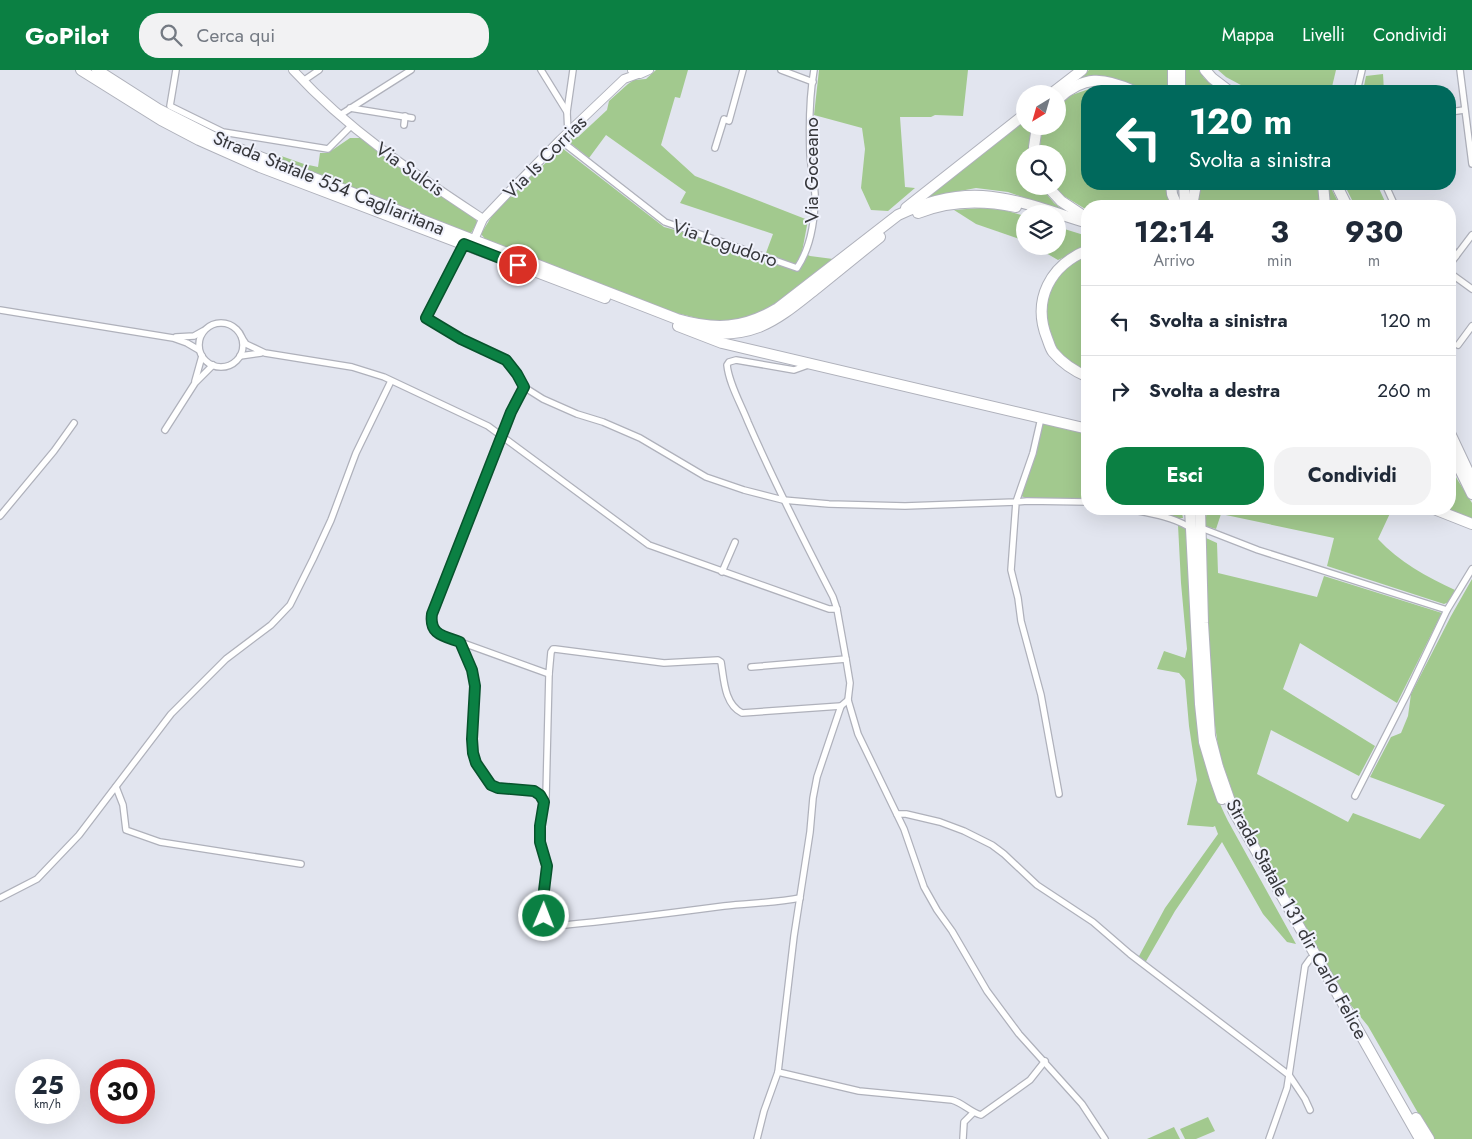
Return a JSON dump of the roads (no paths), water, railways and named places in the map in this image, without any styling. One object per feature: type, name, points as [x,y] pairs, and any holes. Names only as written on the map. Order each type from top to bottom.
[{"type":"highway","name":"Strada Statale 554 Cagliaritana","points":[[80,70],[161,120],[199,140],[279,175],[469,242],[677,319],[706,326],[722,327],[756,320],[778,308],[898,216],[914,208],[939,200],[977,195],[1004,197],[1081,219]]},
{"type":"highway","name":"Strada Statale 554 Cagliaritana","points":[[97,70],[172,117],[229,145],[678,326],[708,334],[732,333],[759,327],[781,315],[899,223],[922,212],[953,204],[985,202],[1016,207]]},
{"type":"highway","points":[[104,70],[121,81],[123,87]]},
{"type":"highway","points":[[1063,85],[1082,70]]},
{"type":"highway","points":[[1172,70],[1173,85]]},
{"type":"highway","points":[[1180,70],[1180,85]]},
{"type":"highway","points":[[1205,70],[1221,85]]},
{"type":"highway","points":[[1066,91],[1090,80],[1114,82],[1121,85]]},
{"type":"highway","points":[[898,216],[911,203],[1016,121]]},
{"type":"highway","points":[[1055,195],[1081,216]]},
{"type":"highway","points":[[1066,223],[1081,228]]},
{"type":"highway","points":[[1081,253],[1072,257],[1057,271],[1047,286],[1041,309],[1044,329],[1052,351],[1069,368],[1081,374]]},
{"type":"highway","points":[[678,326],[722,343],[1081,427]]},
{"type":"highway","points":[[1456,446],[1472,480]]},
{"type":"highway","points":[[1456,462],[1472,494]]},
{"type":"highway","name":"Strada Statale 131 dir Carlo Felice","points":[[1190,515],[1200,704],[1204,742],[1214,780],[1228,815],[1413,1139]]},
{"type":"highway","name":"Strada Statale 131 dir Carlo Felice","points":[[1201,515],[1203,623],[1210,736],[1218,767],[1234,810],[1420,1139]]},
{"type":"highway","points":[[1449,515],[1472,524]]},
{"type":"highway","points":[[1389,1083],[1408,1105],[1429,1139]]},
{"type":"street","points":[[176,70],[170,106],[223,132],[324,149],[330,147],[351,126]]},
{"type":"street","name":"Via Sulcis","points":[[293,70],[351,126],[376,146],[417,176],[484,219]]},
{"type":"street","points":[[303,80],[319,70]]},
{"type":"street","points":[[340,115],[410,70]]},
{"type":"street","points":[[541,70],[567,112]]},
{"type":"street","points":[[568,133],[567,112],[573,70]]},
{"type":"street","name":"Via Is Corrias","points":[[624,79],[628,70]]},
{"type":"street","name":"Via Is Corrias","points":[[469,242],[484,219],[560,140],[624,79],[635,72],[644,74],[649,70]]},
{"type":"street","points":[[715,148],[724,119],[729,121],[744,70]]},
{"type":"street","points":[[781,70],[813,82]]},
{"type":"street","name":"Via Goceano","points":[[797,268],[805,256],[814,217],[814,193],[810,158],[810,118],[814,70]]},
{"type":"street","points":[[1358,85],[1362,70]]},
{"type":"street","points":[[1460,70],[1464,110],[1470,134],[1472,164]]},
{"type":"street","points":[[350,108],[412,118]]},
{"type":"street","points":[[1456,111],[1464,110]]},
{"type":"street","points":[[404,125],[405,116]]},
{"type":"street","name":"Via Logudoro","points":[[560,140],[666,222],[797,268]]},
{"type":"street","points":[[1456,256],[1472,235]]},
{"type":"street","points":[[469,242],[426,318],[461,339],[506,360],[524,387],[543,400],[577,414],[604,422],[640,438],[706,477],[744,490],[783,500],[829,504],[905,506],[1007,501],[1081,502]]},
{"type":"street","points":[[1456,277],[1472,289]]},
{"type":"street","points":[[0,310],[174,338],[187,343],[213,365],[219,367],[234,363],[240,356],[243,347],[242,338]]},
{"type":"street","points":[[174,338],[194,336],[211,325],[223,322],[235,328],[246,344],[265,352],[368,370],[488,426],[649,545],[829,609],[837,609]]},
{"type":"street","points":[[1458,345],[1472,326]]},
{"type":"street","points":[[194,383],[201,353],[199,340],[204,330]]},
{"type":"street","points":[[240,356],[265,352]]},
{"type":"street","points":[[812,364],[794,370],[736,360],[726,365],[727,372],[783,500],[833,597],[837,609],[850,684],[848,700],[858,734],[898,814],[924,887],[937,910],[952,931],[987,991],[1019,1034],[1082,1104],[1105,1139]]},
{"type":"street","points":[[165,430],[194,383],[213,365]]},
{"type":"street","points":[[0,898],[36,879],[79,835],[171,714],[226,660],[271,625],[290,606],[331,520],[356,454],[391,381]]},
{"type":"street","points":[[524,387],[515,404],[432,614],[431,623],[434,629],[441,635],[549,674]]},
{"type":"street","points":[[1041,418],[1031,461],[1019,489],[1016,502],[1011,570],[1021,621],[1041,695],[1059,794]]},
{"type":"street","points":[[0,516],[54,451],[74,423]]},
{"type":"street","points":[[1153,515],[1187,526]]},
{"type":"street","points":[[1204,529],[1258,550],[1447,610]]},
{"type":"street","points":[[722,572],[735,542]]},
{"type":"street","points":[[1356,796],[1447,610],[1472,569]]},
{"type":"street","points":[[460,642],[472,670],[475,686],[472,739],[476,763],[491,785],[498,788],[534,791],[540,795],[544,802]]},
{"type":"street","points":[[800,898],[779,903],[749,903],[627,919],[565,924],[553,922],[544,916],[542,907],[547,866],[540,842],[540,826],[546,787],[551,652],[552,649],[555,649],[664,663],[718,660],[721,662],[726,693],[734,707],[742,713],[841,706]]},
{"type":"street","points":[[751,667],[846,659]]},
{"type":"street","points":[[756,1139],[778,1072],[794,936],[810,832],[812,798],[817,777],[841,706],[848,700]]},
{"type":"street","points":[[116,787],[121,797],[126,830],[160,842],[300,864]]},
{"type":"street","points":[[898,814],[940,822],[992,845],[1037,885],[1093,922],[1130,954],[1289,1076],[1305,1099],[1310,1110]]},
{"type":"street","points":[[1270,1139],[1287,1088],[1305,966],[1310,959]]},
{"type":"street","points":[[778,1072],[859,1091],[952,1100],[973,1113],[981,1114],[1030,1080],[1045,1061]]},
{"type":"street","points":[[963,1139],[964,1122],[973,1113]]}]
